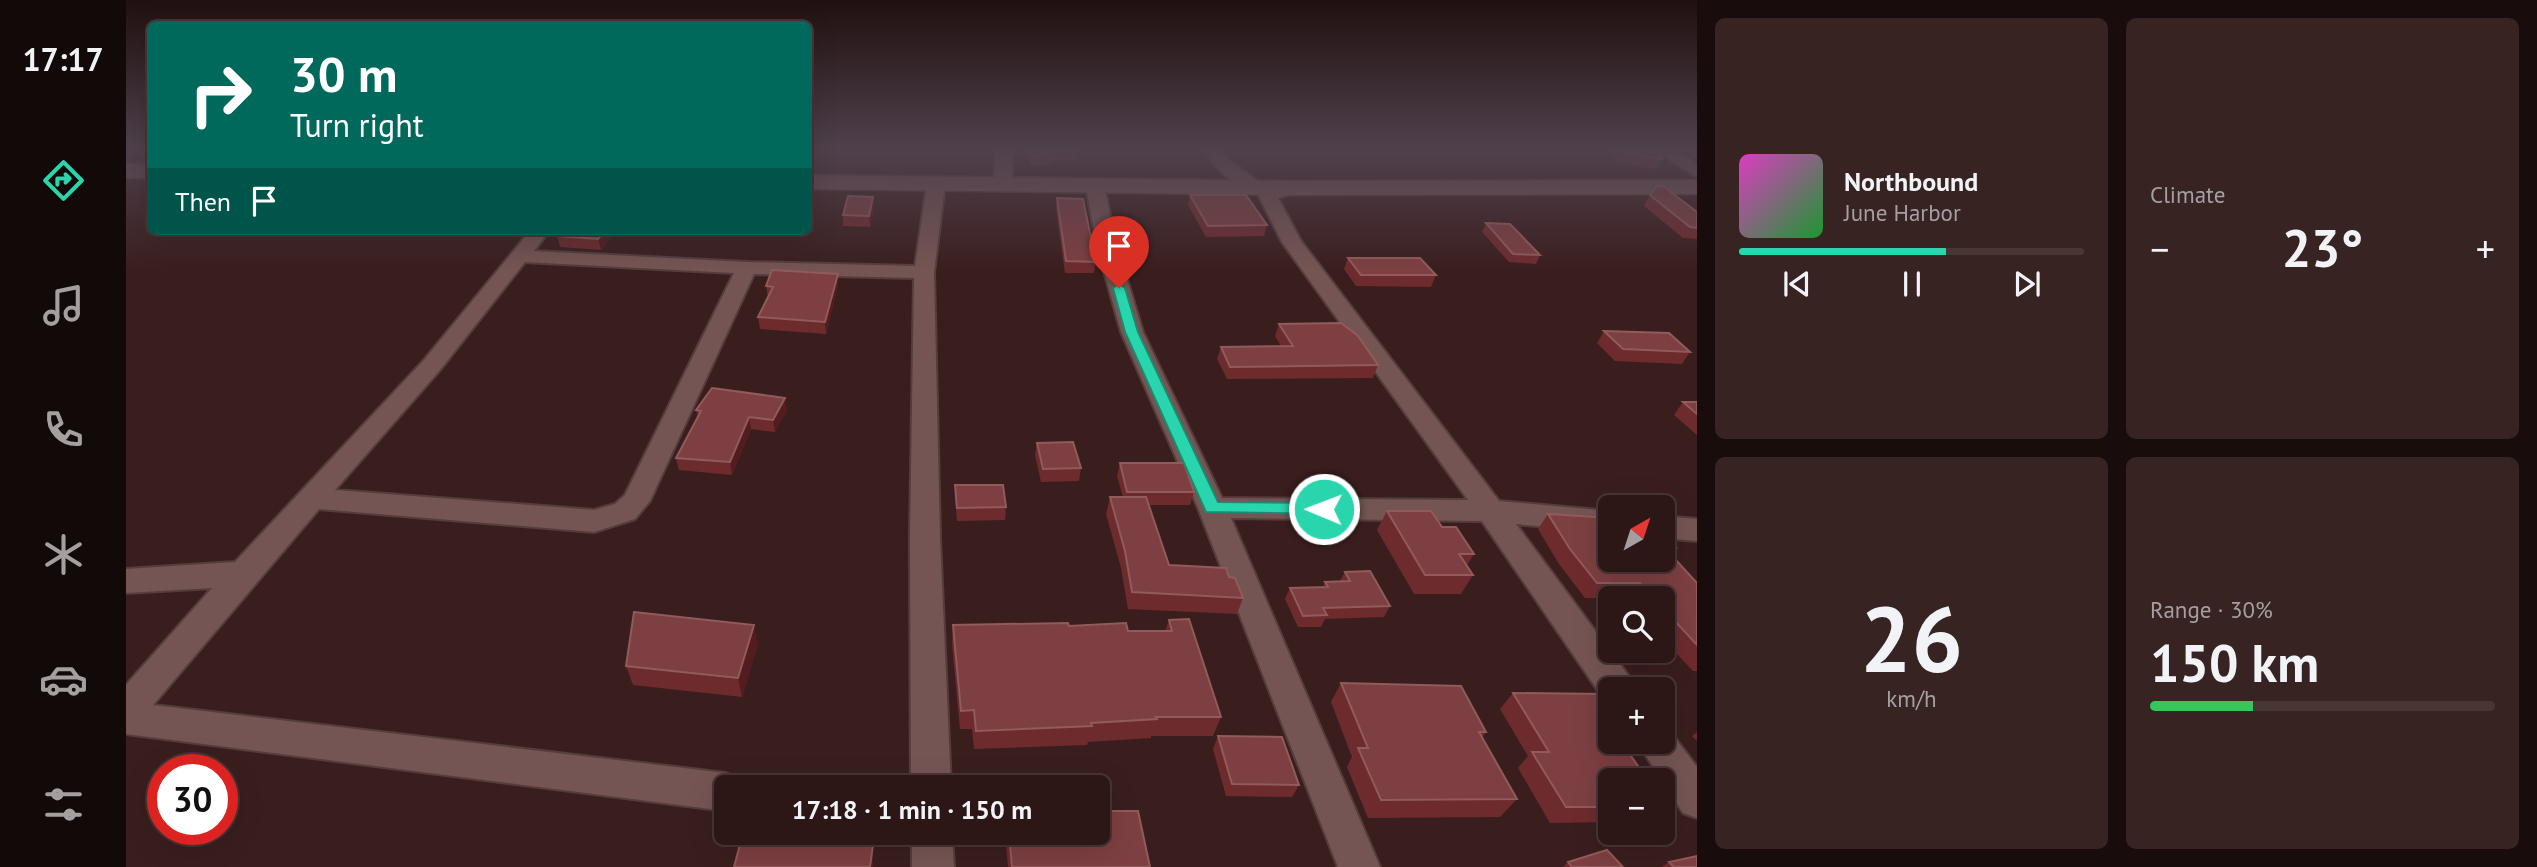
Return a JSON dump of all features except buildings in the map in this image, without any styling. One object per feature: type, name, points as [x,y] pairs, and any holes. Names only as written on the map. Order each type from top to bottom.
[{"type":"main road","points":[[1263,189],[1282,196],[1584,189]]},
{"type":"street","points":[[931,775],[925,538],[925,272],[935,189]]},
{"type":"street","points":[[1096,189],[1106,243],[1132,332],[1212,508],[1359,867]]},
{"type":"street","points":[[1242,189],[1282,196],[1292,242],[1609,677]]},
{"type":"street","points":[[126,711],[243,574],[432,365],[537,235]]},
{"type":"street","points":[[520,256],[747,268],[925,272]]},
{"type":"street","points":[[312,498],[594,521],[625,512],[636,500],[747,268]]},
{"type":"street","points":[[1212,508],[1490,511],[1598,521]]},
{"type":"street","points":[[1675,528],[1697,530]]},
{"type":"street","points":[[126,581],[243,574]]},
{"type":"street","points":[[126,718],[714,791]]},
{"type":"street","points":[[1665,754],[1697,799]]},
{"type":"street","points":[[932,845],[933,867]]},
{"type":"route","points":[[1119,288],[1132,332],[1212,508],[1324,509]]}]
